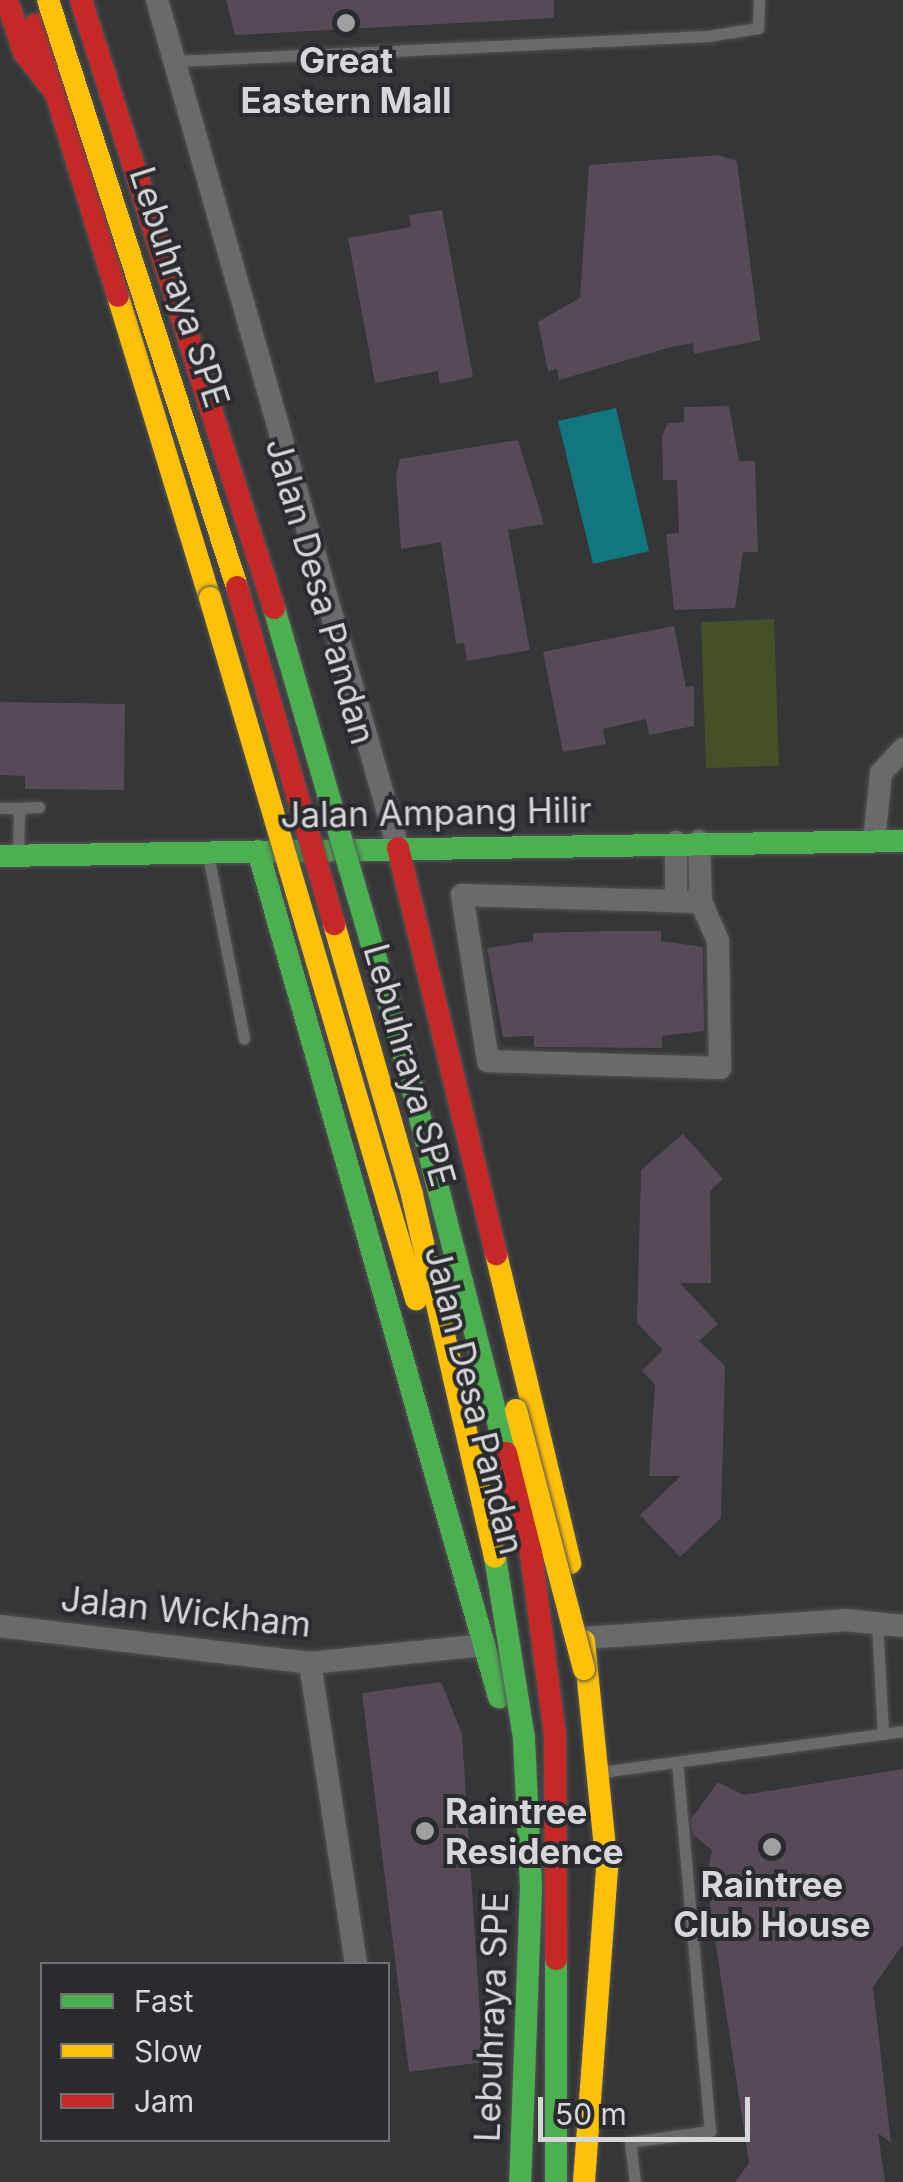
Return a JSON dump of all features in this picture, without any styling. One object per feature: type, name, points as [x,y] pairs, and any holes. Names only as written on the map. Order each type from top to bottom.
[{"type":"main road","points":[[7,0],[24,52],[56,93]]},
{"type":"main road","name":"Jalan Desa Pandan","points":[[29,0],[409,1270],[498,1639],[496,1674],[517,1922],[505,2182]]},
{"type":"main road","name":"Lebuhraya SPE","points":[[48,0],[202,463],[412,1195],[489,1518],[526,1776],[520,2182]]},
{"type":"main road","name":"Lebuhraya SPE","points":[[81,0],[224,436],[397,1029],[531,1553],[555,1735],[556,2182]]},
{"type":"main road","name":"Jalan Desa Pandan","points":[[90,0],[154,172]]},
{"type":"main road","name":"Jalan Desa Pandan","points":[[103,0],[284,582],[584,1669]]},
{"type":"main road","name":"Jalan Ampang Hilir","points":[[9,856],[903,841]]},
{"type":"main road","points":[[398,848],[458,1120],[528,1366],[584,1638],[584,1669],[601,1772],[607,1869],[584,2182]]},
{"type":"main road","points":[[258,851],[484,1645],[496,1674]]},
{"type":"street","points":[[156,0],[177,62],[398,848]]},
{"type":"street","points":[[874,840],[881,772],[903,749]]},
{"type":"street","points":[[676,901],[688,842]]},
{"type":"street","points":[[688,842],[700,902],[718,941],[720,1068],[488,1061],[462,895],[700,902]]},
{"type":"street","points":[[584,1638],[876,1623],[903,1626]]},
{"type":"street","name":"Jalan Wickham","points":[[0,1626],[310,1663],[484,1645]]},
{"type":"street","points":[[310,1663],[356,1962]]},
{"type":"lane","points":[[177,62],[708,36],[758,28],[759,0]]},
{"type":"lane","points":[[0,808],[39,807]]},
{"type":"lane","points":[[9,856],[19,808]]},
{"type":"lane","points":[[207,852],[244,1038]]},
{"type":"lane","points":[[876,1623],[883,1734]]},
{"type":"lane","points":[[601,1772],[903,1731]]},
{"type":"lane","points":[[635,2182],[630,2142],[710,2131],[676,1762]]},
{"type":"green space","points":[[774,619],[779,766],[706,768],[701,622]]},
{"type":"water","points":[[616,408],[649,551],[593,564],[558,421]]},
{"type":"building","name":"Great Eastern Mall","points":[[226,0],[554,0],[554,18],[235,35]]},
{"type":"building","points":[[718,155],[737,161],[760,340],[694,354],[693,343],[671,347],[559,380],[557,369],[548,371],[538,322],[580,298],[589,165]]},
{"type":"building","points":[[442,210],[473,377],[440,384],[438,371],[375,383],[348,238],[411,227],[409,215]]},
{"type":"building","points":[[729,406],[739,461],[755,461],[758,552],[743,552],[735,608],[674,610],[666,534],[679,533],[677,480],[663,480],[662,436],[668,423],[684,422],[684,407]]},
{"type":"building","points":[[518,440],[544,524],[508,530],[530,650],[467,661],[464,643],[456,644],[441,542],[401,549],[396,475],[400,459]]},
{"type":"building","points":[[674,626],[686,687],[694,686],[694,726],[649,735],[646,719],[603,729],[606,744],[563,752],[543,652]]},
{"type":"building","points":[[0,702],[125,704],[124,790],[25,789],[25,776],[0,775]]},
{"type":"building","points":[[661,931],[661,941],[703,947],[704,1031],[662,1036],[662,1048],[534,1047],[534,1036],[503,1037],[487,948],[533,941],[533,933]]},
{"type":"building","points":[[683,1134],[723,1179],[710,1191],[711,1283],[680,1283],[718,1324],[699,1341],[725,1366],[721,1518],[680,1557],[640,1515],[681,1476],[649,1476],[655,1384],[642,1371],[663,1350],[637,1323],[641,1170]]},
{"type":"building","name":"Raintree Residence","points":[[441,1682],[462,1734],[483,2062],[409,2072],[362,1693]]},
{"type":"building","points":[[903,1769],[903,1944],[873,1987],[891,2143],[878,2133],[885,2182],[735,2182],[749,2163],[706,1880],[712,1850],[693,1835],[691,1819],[718,1782],[744,1795]]},
{"type":"traffic: fast","points":[[274,608],[402,1048],[506,1453]]},
{"type":"traffic: fast","points":[[0,856],[903,841]]},
{"type":"traffic: fast","points":[[258,851],[499,1697]]},
{"type":"traffic: fast","points":[[495,1557],[524,1739],[531,1887],[520,2182]]},
{"type":"traffic: fast","points":[[556,1959],[556,2182]]},
{"type":"traffic: slow","points":[[48,0],[237,587]]},
{"type":"traffic: slow","points":[[118,296],[210,598]]},
{"type":"traffic: slow","points":[[210,598],[416,1299]]},
{"type":"traffic: slow","points":[[334,924],[412,1195],[495,1557]]},
{"type":"traffic: slow","points":[[496,1254],[570,1563]]},
{"type":"traffic: slow","points":[[516,1410],[584,1669]]},
{"type":"traffic: slow","points":[[584,1641],[607,1869],[584,2182]]},
{"type":"traffic: jam","points":[[7,0],[24,52],[56,93],[118,296]]},
{"type":"traffic: jam","points":[[81,0],[274,608]]},
{"type":"traffic: jam","points":[[36,24],[56,93]]},
{"type":"traffic: jam","points":[[237,587],[334,924]]},
{"type":"traffic: jam","points":[[398,848],[496,1254]]},
{"type":"traffic: jam","points":[[506,1453],[531,1553],[555,1735],[556,1959]]},
{"type":"place","name":"Great Eastern Mall","points":[[346,23]]},
{"type":"place","name":"Raintree Residence","points":[[425,1831]]},
{"type":"place","name":"Raintree Club House","points":[[772,1847]]}]
